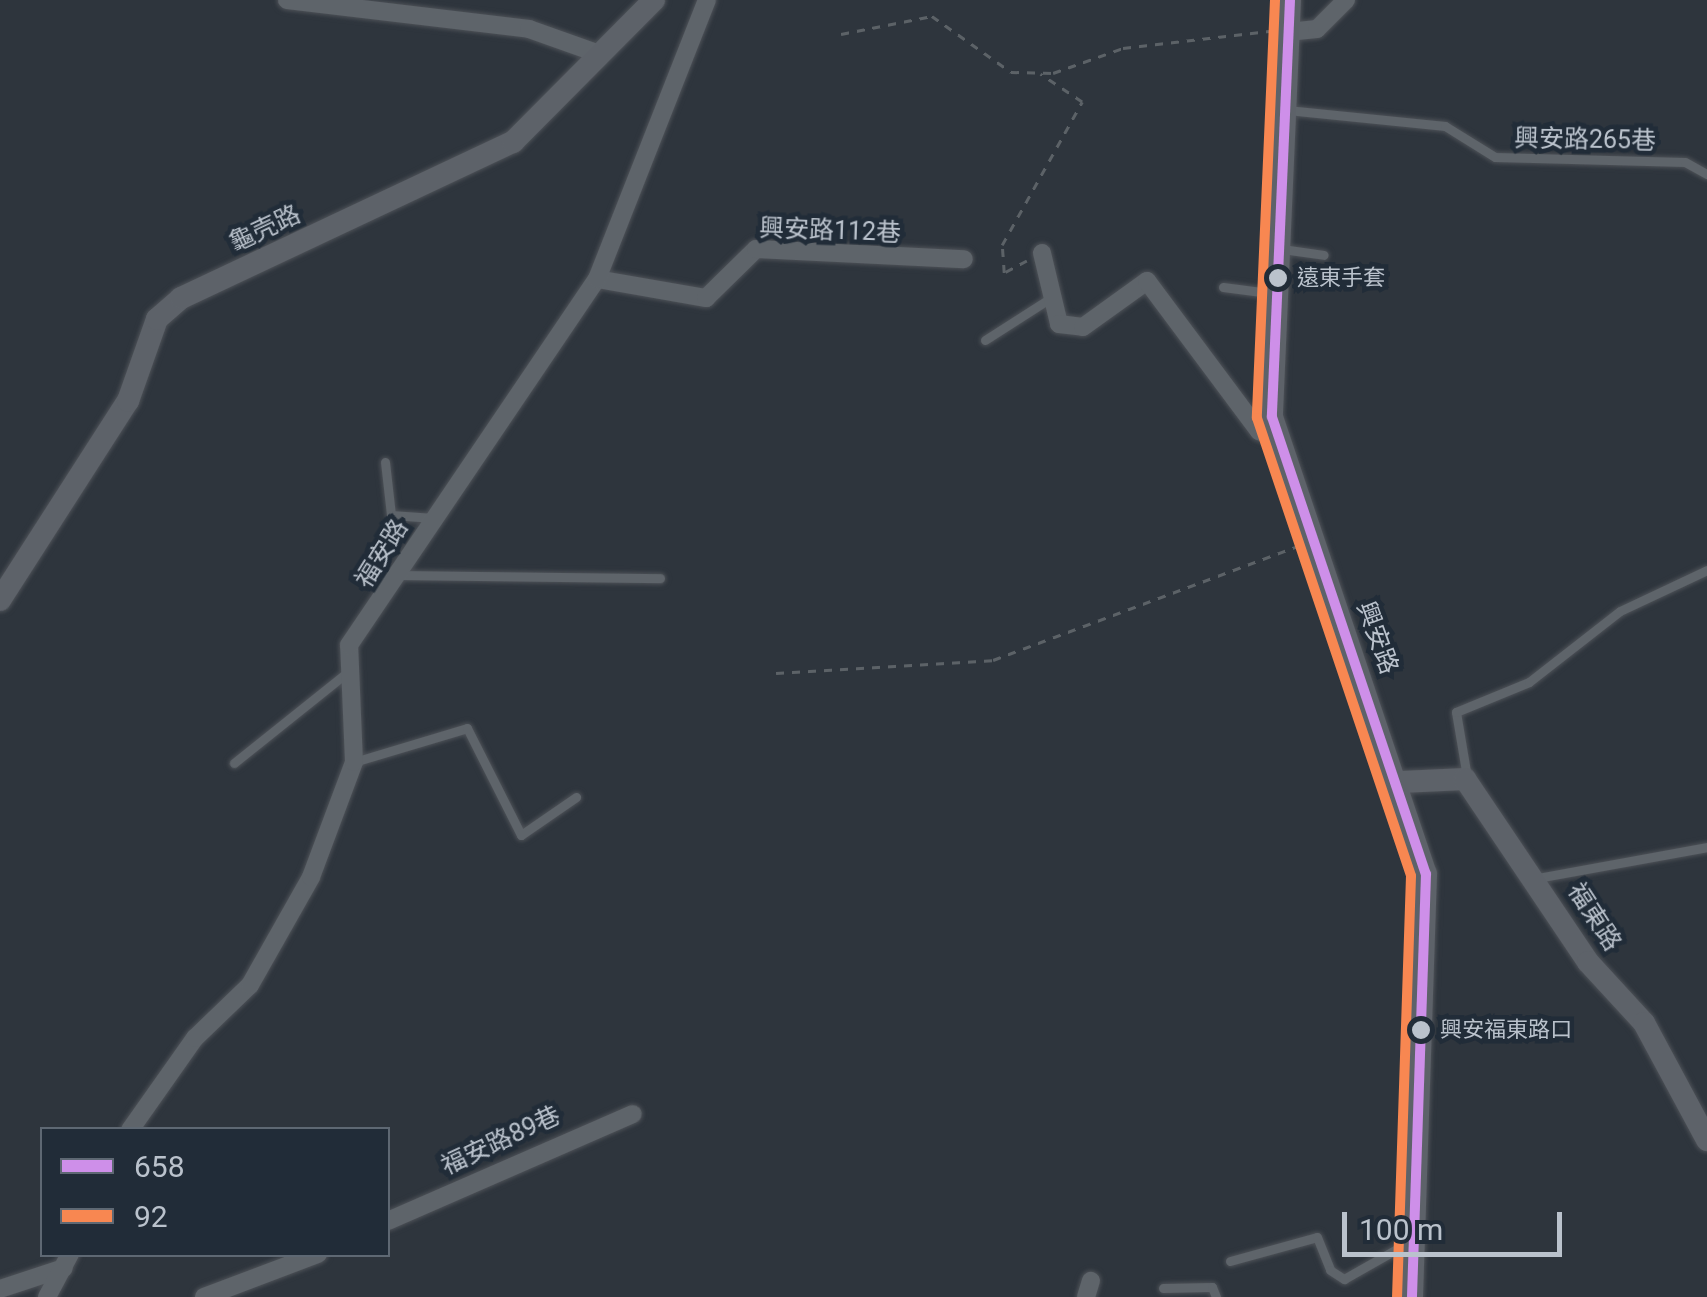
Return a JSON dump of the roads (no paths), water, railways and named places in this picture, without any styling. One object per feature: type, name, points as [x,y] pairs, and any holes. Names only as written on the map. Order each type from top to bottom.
[{"type":"street","points":[[287,0],[529,28],[602,55]]},
{"type":"street","name":"龜壳路","points":[[0,600],[128,401],[157,319],[181,298],[513,142],[654,0]]},
{"type":"street","name":"福安路","points":[[132,1127],[195,1038],[250,985],[310,877],[354,762],[345,674],[349,645],[597,279],[707,0]]},
{"type":"street","name":"興安路","points":[[1290,0],[1277,438],[1402,782],[1426,874],[1412,1297]]},
{"type":"street","points":[[1288,32],[1317,28],[1346,0]]},
{"type":"street","name":"興安路112巷","points":[[597,279],[706,298],[756,249],[964,260]]},
{"type":"street","points":[[1042,253],[1049,299],[1059,324],[1083,327],[1147,281],[1259,431],[1277,438]]},
{"type":"street","points":[[1402,782],[1465,779]]},
{"type":"street","name":"福東路","points":[[1465,779],[1537,878],[1588,962],[1665,1054],[1707,1140]]},
{"type":"street","name":"福安路89巷","points":[[390,1220],[633,1114]]},
{"type":"street","points":[[204,1297],[310,1257]]},
{"type":"street","points":[[0,1289],[67,1261]]},
{"type":"street","points":[[47,1297],[67,1261]]},
{"type":"lane","name":"興安路265巷","points":[[1288,110],[1445,126],[1495,158],[1685,162],[1707,174]]},
{"type":"lane","points":[[1282,249],[1324,255]]},
{"type":"lane","points":[[1223,287],[1279,294]]},
{"type":"lane","points":[[985,340],[1049,299]]},
{"type":"lane","points":[[384,462],[392,516],[434,518]]},
{"type":"lane","points":[[1465,779],[1472,773],[1456,712],[1529,682],[1620,611],[1707,570]]},
{"type":"lane","points":[[400,575],[660,578]]},
{"type":"lane","points":[[234,762],[345,674]]},
{"type":"lane","points":[[354,762],[467,728],[521,835],[576,797]]},
{"type":"lane","points":[[1537,878],[1707,847]]},
{"type":"lane","points":[[1230,1262],[1318,1237],[1330,1270],[1344,1279],[1416,1239]]},
{"type":"lane","points":[[1163,1288],[1212,1287],[1216,1297]]},
{"type":"place","name":"遠東手套","points":[[1278,278]]},
{"type":"place","name":"興安福東路口","points":[[1421,1030]]}]
